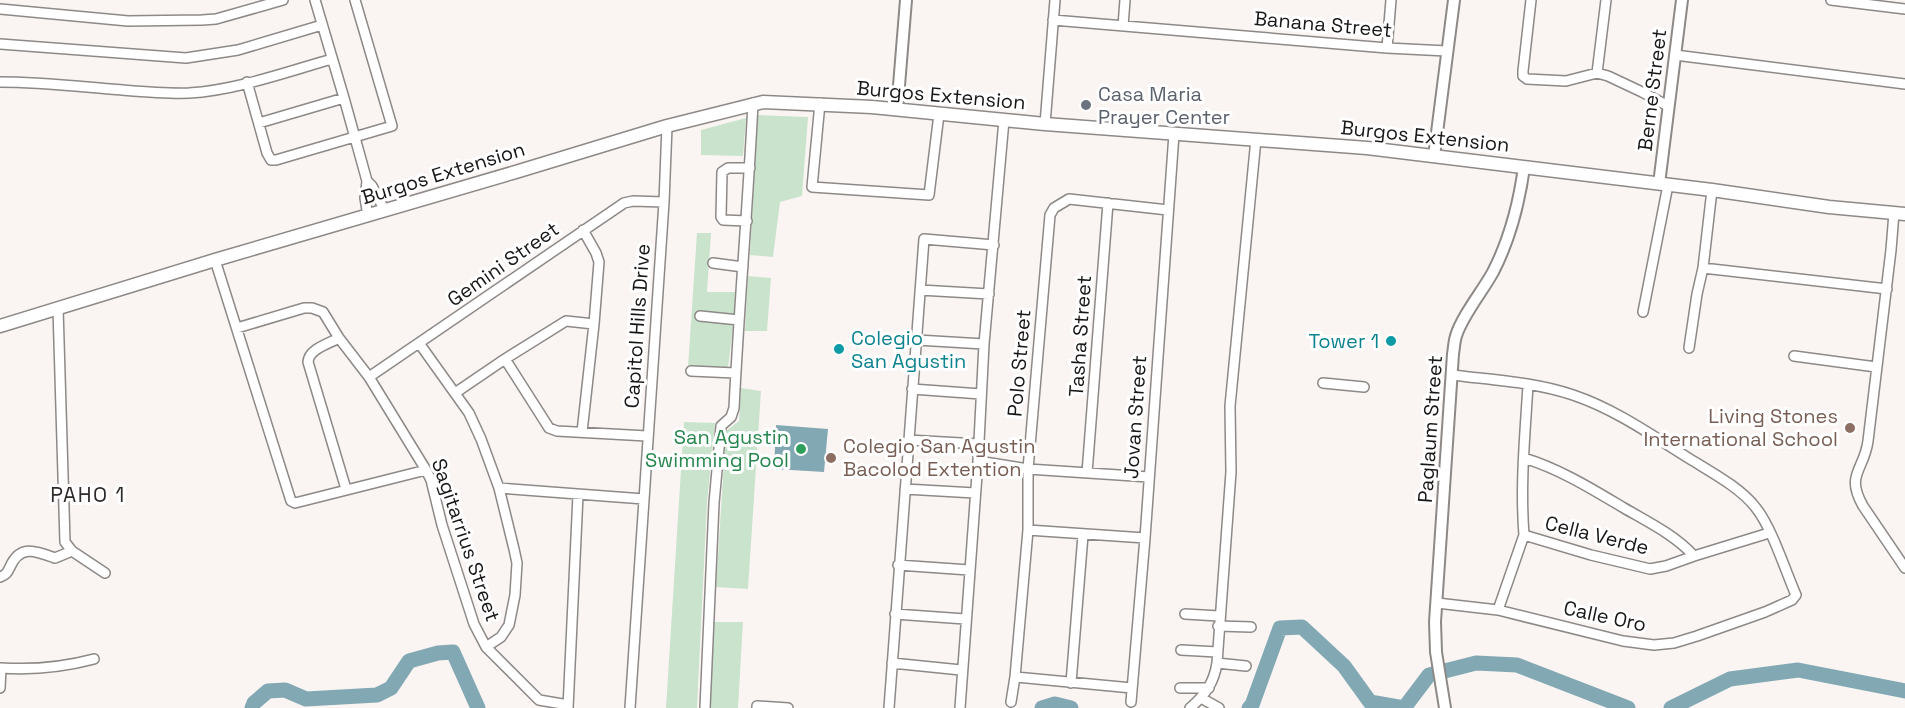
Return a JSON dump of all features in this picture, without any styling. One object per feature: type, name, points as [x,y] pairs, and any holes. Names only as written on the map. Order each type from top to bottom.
[{"type":"main road","name":"Burgos Extension","points":[[0,326],[667,126],[753,103],[820,104],[1045,124],[1367,148],[1900,214]]},
{"type":"street","points":[[0,9],[128,21],[202,20],[216,19],[283,0]]},
{"type":"street","points":[[315,0],[367,181],[368,216]]},
{"type":"street","points":[[247,82],[268,157],[271,160],[392,126],[355,0]]},
{"type":"street","points":[[897,110],[906,0]]},
{"type":"street","points":[[1045,124],[1055,0]]},
{"type":"street","points":[[1124,26],[1125,0]]},
{"type":"street","points":[[1386,48],[1391,0]]},
{"type":"street","points":[[1434,156],[1454,0]]},
{"type":"street","points":[[1531,0],[1523,76],[1527,79],[1566,81],[1597,73],[1608,76],[1668,106]]},
{"type":"street","points":[[1597,73],[1606,0]]},
{"type":"street","name":"Berne Street","points":[[1664,184],[1668,106],[1682,0]]},
{"type":"street","points":[[1831,0],[1905,9]]},
{"type":"street","name":"Banana Street","points":[[1053,20],[1447,51]]},
{"type":"street","points":[[0,44],[186,58],[238,50],[322,25]]},
{"type":"street","points":[[1675,55],[1905,84]]},
{"type":"street","points":[[0,82],[34,82],[172,93],[210,91],[332,59]]},
{"type":"street","points":[[258,123],[344,98]]},
{"type":"street","points":[[705,708],[714,502],[720,430],[732,415],[747,222],[753,103]]},
{"type":"street","points":[[820,104],[812,187],[929,195],[939,114]]},
{"type":"street","points":[[960,708],[984,344],[1004,120]]},
{"type":"street","name":"Capitol Hills Drive","points":[[630,708],[664,202],[667,126]]},
{"type":"street","name":"Jovan Street","points":[[1131,702],[1174,134]]},
{"type":"street","points":[[1190,708],[1202,698],[1209,688],[1217,663],[1231,472],[1230,406],[1256,139]]},
{"type":"street","name":"Paglaum Street","points":[[1445,708],[1436,652],[1435,622],[1456,337],[1505,246],[1516,211],[1524,167]]},
{"type":"street","points":[[747,222],[721,218],[722,172],[728,168],[750,168]]},
{"type":"street","points":[[367,181],[385,211]]},
{"type":"street","points":[[1643,312],[1664,184]]},
{"type":"street","points":[[1689,348],[1703,268],[1712,190]]},
{"type":"street","name":"Polo Street","points":[[1011,702],[1028,530],[1028,469],[1050,215],[1054,208],[1069,199],[1108,202]]},
{"type":"street","name":"Gemini Street","points":[[369,377],[624,203],[664,202]]},
{"type":"street","points":[[1108,202],[1168,210]]},
{"type":"street","name":"Tasha Street","points":[[1087,473],[1108,202]]},
{"type":"street","points":[[1900,214],[1876,367],[1868,446],[1854,480],[1858,497],[1905,568]]},
{"type":"street","points":[[582,432],[599,262],[583,230]]},
{"type":"street","points":[[889,708],[924,239],[994,245]]},
{"type":"street","points":[[215,260],[291,501],[295,502],[426,470]]},
{"type":"street","points":[[713,263],[743,267]]},
{"type":"street","points":[[1703,268],[1887,290]]},
{"type":"street","points":[[920,290],[989,294]]},
{"type":"street","points":[[58,308],[65,542],[72,551],[105,573]]},
{"type":"street","name":"Sagitarrius Street","points":[[237,328],[293,310],[312,308],[323,312],[339,338],[369,377],[431,480],[442,525],[474,624],[486,647],[539,700],[568,706]]},
{"type":"street","points":[[700,316],[739,320]]},
{"type":"street","points":[[455,393],[566,321],[594,324]]},
{"type":"street","points":[[339,338],[312,352],[308,356],[308,362],[346,489]]},
{"type":"street","points":[[917,340],[984,344]]},
{"type":"street","points":[[419,343],[469,413],[481,439],[499,488],[517,563],[515,596],[509,625],[501,637],[486,647]]},
{"type":"street","points":[[1794,356],[1876,367]]},
{"type":"street","points":[[505,359],[549,428],[557,431],[647,436]]},
{"type":"street","points":[[691,371],[735,373]]},
{"type":"street","points":[[1452,375],[1556,390],[1589,401],[1675,450],[1744,495],[1755,507],[1769,533]]},
{"type":"street","points":[[1323,383],[1364,387]]},
{"type":"street","name":"Cella Verde","points":[[1528,385],[1522,516],[1524,535],[1591,555],[1650,568],[1666,566],[1769,533]]},
{"type":"street","points":[[912,389],[981,394]]},
{"type":"street","points":[[908,440],[979,444]]},
{"type":"street","points":[[1524,458],[1551,467],[1599,494],[1667,534],[1694,556]]},
{"type":"street","points":[[978,461],[1028,469],[1149,477]]},
{"type":"street","points":[[499,488],[644,499]]},
{"type":"street","points":[[905,489],[975,493]]},
{"type":"street","points":[[568,706],[578,495]]},
{"type":"street","points":[[1028,530],[1145,538]]},
{"type":"street","name":"Calle Oro","points":[[1437,603],[1498,610],[1623,641],[1654,645],[1685,640],[1765,612],[1794,599],[1796,595],[1769,533]]},
{"type":"street","points":[[1071,683],[1083,535]]},
{"type":"street","points":[[1498,610],[1524,535]]},
{"type":"street","points":[[0,577],[7,573],[16,557],[25,551],[55,558],[72,551]]},
{"type":"street","points":[[898,565],[969,570]]},
{"type":"street","points":[[895,614],[965,620]]},
{"type":"street","points":[[1185,614],[1251,627]]},
{"type":"street","points":[[1181,650],[1217,652]]},
{"type":"street","points":[[0,688],[1,668],[20,669],[65,665],[94,659]]},
{"type":"street","points":[[891,663],[961,670]]},
{"type":"street","points":[[1217,663],[1246,666]]},
{"type":"street","points":[[1015,677],[1132,688]]},
{"type":"street","points":[[1180,688],[1209,688]]},
{"type":"street","points":[[1202,698],[1219,708]]},
{"type":"street","points":[[757,708],[757,706],[788,708]]},
{"type":"green space","points":[[757,115],[808,117],[802,196],[780,202],[773,257],[750,255]]},
{"type":"green space","points":[[746,118],[743,156],[701,155],[701,130]]},
{"type":"green space","points":[[697,233],[711,233],[707,292],[735,292],[728,368],[688,367]]},
{"type":"green space","points":[[748,276],[771,278],[767,331],[745,331]]},
{"type":"green space","points":[[741,388],[761,391],[748,589],[716,587],[726,431],[739,421]]},
{"type":"green space","points":[[684,422],[715,423],[707,502],[697,708],[666,708]]},
{"type":"green space","points":[[712,622],[743,622],[738,708],[707,708]]},
{"type":"water","name":"San Agustin Swimming Pool","points":[[776,425],[828,429],[824,472],[774,469]]},
{"type":"waterway","points":[[1249,708],[1280,628],[1302,627],[1344,666],[1370,702],[1404,708],[1429,675],[1476,663],[1517,665],[1628,708]]},
{"type":"waterway","points":[[252,708],[254,703],[268,691],[285,690],[306,699],[377,695],[391,688],[409,661],[438,653],[453,652],[478,708]]},
{"type":"waterway","points":[[1671,708],[1730,679],[1798,670],[1905,691]]},
{"type":"waterway","points":[[1042,708],[1055,704],[1071,708]]},
{"type":"place","name":"Casa Maria Prayer Center","points":[[1086,105]]},
{"type":"place","name":"Tower 1","points":[[1391,341]]},
{"type":"place","name":"Colegio San Agustin","points":[[839,349]]},
{"type":"place","name":"Living Stones International School","points":[[1850,428]]},
{"type":"place","name":"San Agustin Swimming Pool","points":[[801,449]]},
{"type":"place","name":"Colegio San Agustin Bacolod Extention","points":[[831,458]]},
{"type":"district","name":"PAHO 1","points":[[88,495]]}]
